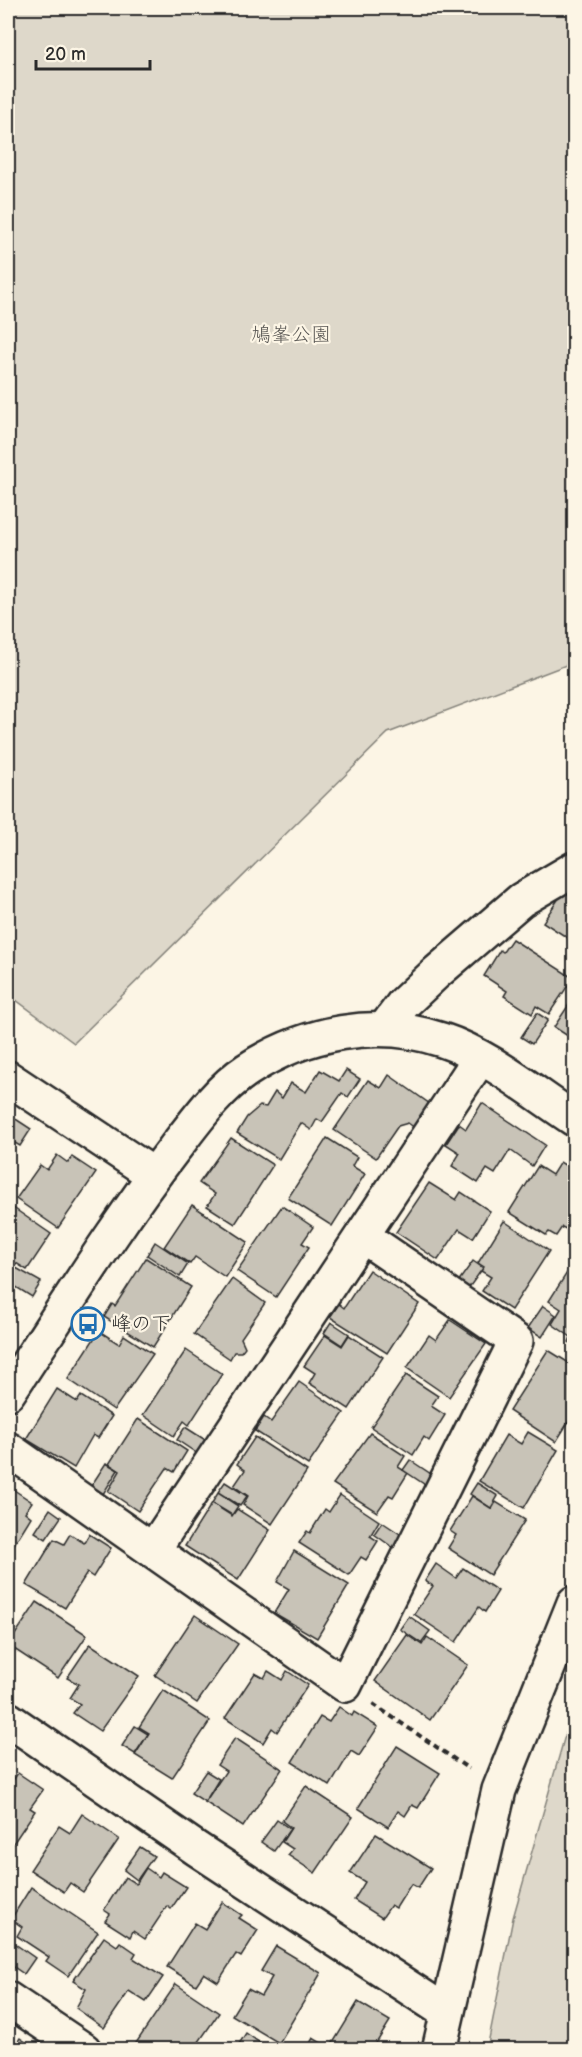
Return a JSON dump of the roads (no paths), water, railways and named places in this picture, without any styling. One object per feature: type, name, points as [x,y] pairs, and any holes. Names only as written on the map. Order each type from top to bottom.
[{"type":"street","points":[[385,1028],[403,1004],[521,900],[574,869]]},
{"type":"street","points":[[8,1393],[154,1175],[216,1098],[247,1070],[292,1048],[337,1032],[385,1028],[444,1040],[480,1058],[574,1119]]},
{"type":"street","points":[[153,1550],[364,1237],[480,1058]]},
{"type":"street","points":[[8,1078],[74,1119],[154,1175]]},
{"type":"street","points":[[8,1449],[345,1685],[516,1341],[364,1237]]},
{"type":"street","points":[[439,2049],[499,1790],[574,1602]]},
{"type":"street","points":[[8,1719],[196,1849],[446,2012]]},
{"type":"street","points":[[8,1999],[84,2049]]},
{"type":"place","name":"峰の下","points":[[88,1324]]},
{"type":"park label","name":"鳩峯公園","points":[[291,335]]}]
